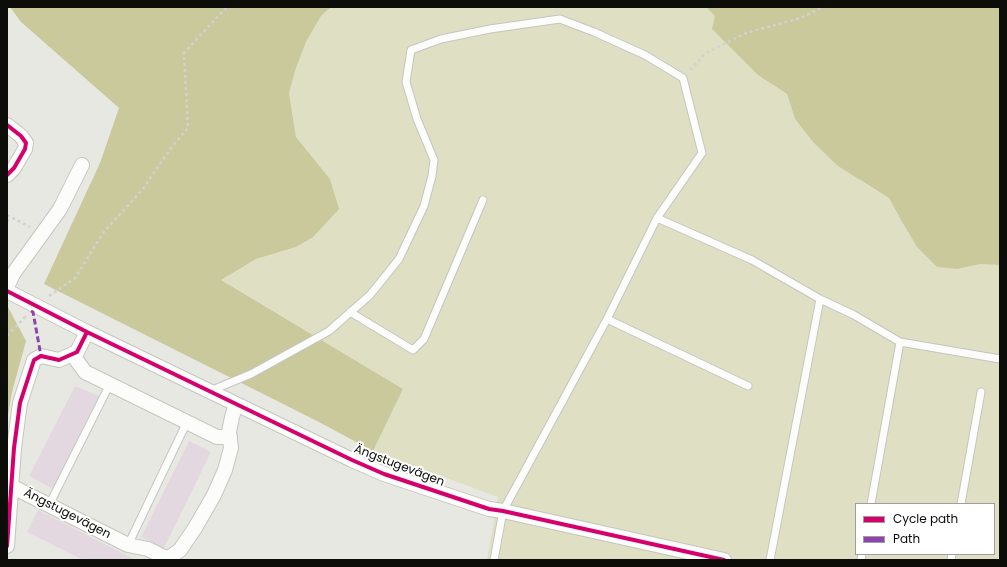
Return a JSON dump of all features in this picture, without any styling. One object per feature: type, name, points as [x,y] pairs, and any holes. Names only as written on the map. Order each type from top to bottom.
[{"type":"street","points":[[7,125],[21,136],[26,143],[25,149],[14,168],[7,174]]},
{"type":"street","points":[[7,287],[13,274],[60,209],[82,165]]},
{"type":"street","name":"Ängstugevägen","points":[[7,291],[87,332],[384,474],[489,509],[724,560]]},
{"type":"street","points":[[87,332],[77,352],[72,354],[85,372],[218,437],[230,437]]},
{"type":"street","name":"Ängstugevägen","points":[[7,546],[14,448],[20,403],[34,360],[41,356],[59,360],[72,354]]},
{"type":"street","name":"Ängstugevägen","points":[[11,486],[128,545],[148,549],[167,559],[180,550],[214,495],[225,470],[231,448],[229,432],[236,404]]},
{"type":"lane","points":[[210,391],[251,374],[329,331],[370,295],[399,259],[424,206],[432,176],[434,160],[417,119],[406,82],[412,50],[441,39],[490,29],[560,19],[594,32],[645,55],[683,78],[702,153],[657,218],[607,319],[503,511],[494,560]]},
{"type":"lane","points":[[350,312],[413,350],[424,339],[482,200]]},
{"type":"lane","points":[[657,218],[752,260],[820,299],[854,315],[900,342],[1000,359]]},
{"type":"lane","points":[[770,560],[820,299]]},
{"type":"lane","points":[[607,319],[748,386]]},
{"type":"lane","points":[[871,503],[900,342]]},
{"type":"lane","points":[[49,505],[110,384]]},
{"type":"lane","points":[[961,503],[981,392]]},
{"type":"lane","points":[[128,545],[187,422]]},
{"type":"path","points":[[7,336],[35,306],[75,278],[103,233],[142,190],[171,148],[188,128],[184,53],[228,7]]},
{"type":"path","points":[[683,78],[706,53],[713,49],[746,33],[801,18],[823,7]]},
{"type":"path","points":[[7,222],[8,216],[42,234]]},
{"type":"green space","points":[[10,7],[331,7],[321,16],[306,42],[296,68],[289,93],[296,137],[330,179],[339,209],[313,237],[296,247],[256,259],[221,280],[403,389],[373,451],[317,421],[44,284],[100,163],[119,108],[21,22]]},
{"type":"green space","points":[[331,7],[706,7],[774,86],[787,94],[795,119],[864,183],[889,198],[917,247],[958,269],[980,264],[1000,265],[1000,560],[487,560],[498,497],[373,451],[403,389],[221,280],[256,259],[296,247],[330,179],[296,137],[289,93],[296,68],[306,42],[321,16]]},
{"type":"green space","points":[[706,7],[1000,7],[1000,265],[980,264],[958,269],[937,267],[917,247],[889,198],[838,166],[814,143],[795,119],[787,94],[758,75],[712,29],[715,16]]},
{"type":"green space","points":[[7,305],[26,341],[12,392],[7,421]]},
{"type":"building","points":[[75,386],[99,396],[53,489],[29,476]]},
{"type":"building","points":[[189,441],[211,452],[164,548],[141,537]]},
{"type":"building","points":[[38,510],[134,560],[83,560],[27,532]]},
{"type":"marked path","points":[[31,311],[33,312],[41,356]]},
{"type":"cycle path","points":[[7,125],[21,136],[26,143],[25,149],[14,168],[7,175]]},
{"type":"cycle path","points":[[7,291],[87,332],[384,474],[489,509],[724,560]]},
{"type":"cycle path","points":[[7,546],[14,448],[20,403],[34,360],[41,356],[59,360],[77,352],[87,332]]}]
